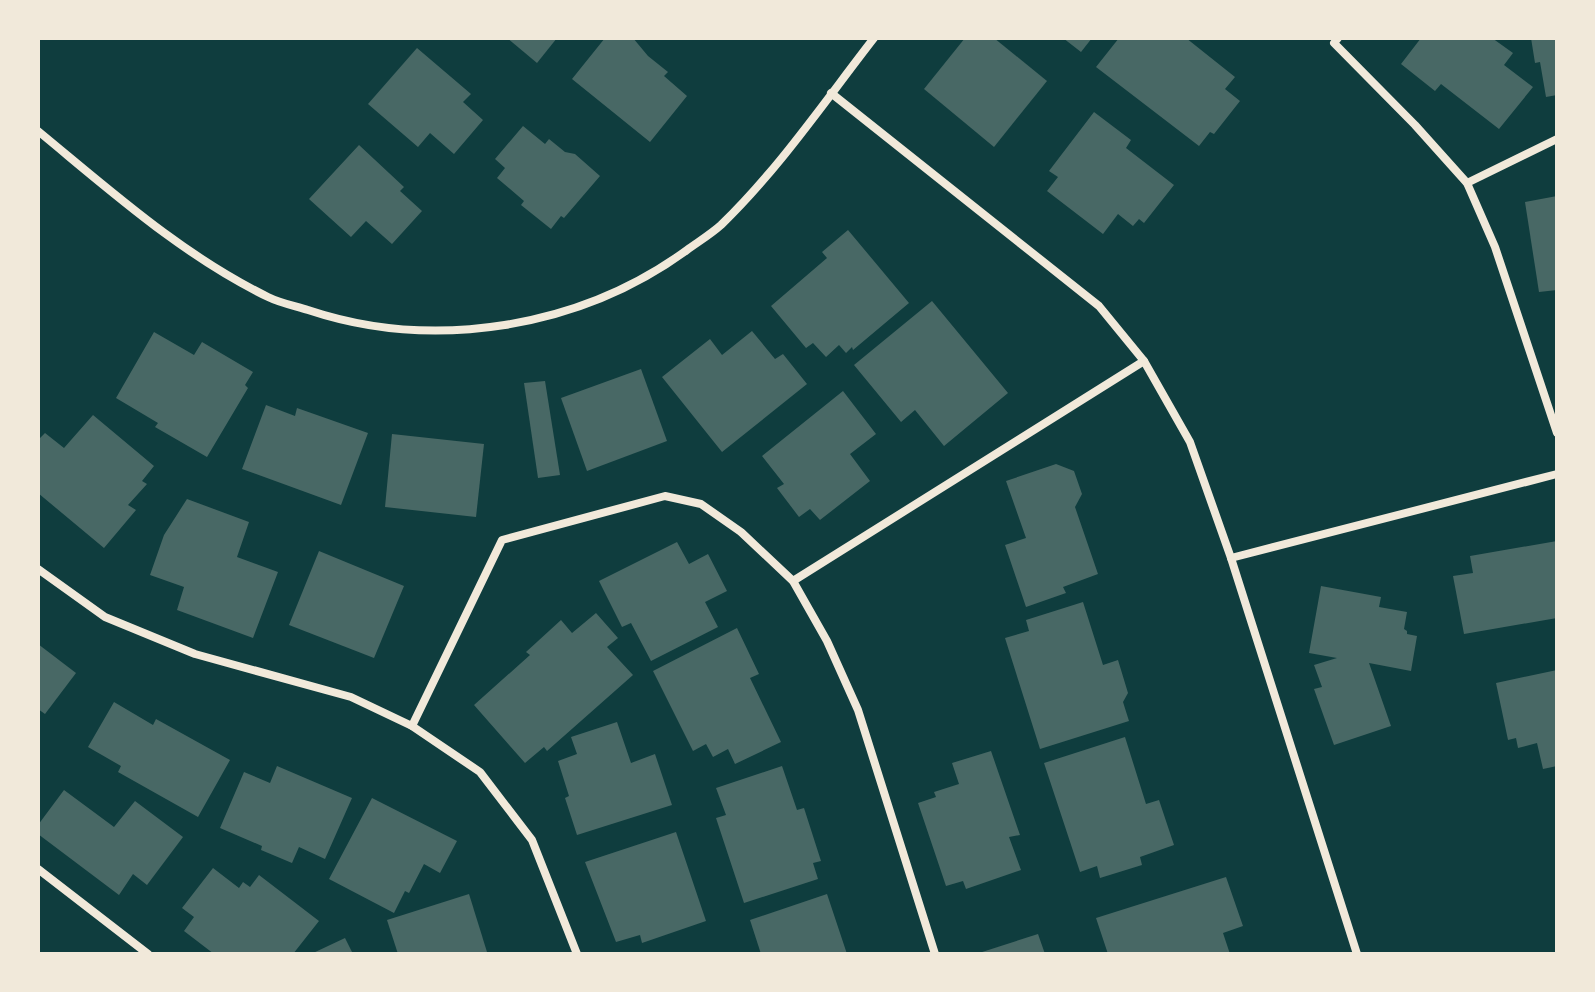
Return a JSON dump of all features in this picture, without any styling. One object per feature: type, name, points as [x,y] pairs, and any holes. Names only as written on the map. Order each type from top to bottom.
[{"type":"street","points":[[38,131],[152,225],[217,269],[270,298],[345,322],[411,330],[470,330],[539,318],[598,301],[660,269],[720,226],[768,172],[874,38]]},
{"type":"street","points":[[1338,38],[1334,43],[1467,183],[1495,247],[1557,433]]},
{"type":"street","points":[[831,93],[1099,306],[1144,361],[1190,442],[1231,558],[1357,954]]},
{"type":"street","points":[[1467,183],[1557,139]]},
{"type":"street","points":[[793,581],[1144,361]]},
{"type":"street","points":[[1231,558],[1557,474]]},
{"type":"street","points":[[412,726],[502,540],[665,496],[701,504],[741,532],[793,581],[827,641],[858,710],[935,954]]},
{"type":"street","points":[[38,569],[105,617],[195,654],[351,697],[412,726],[480,772],[532,840],[577,954]]},
{"type":"street","points":[[38,869],[148,954]]},
{"type":"building","points":[[507,38],[557,38],[537,63]]},
{"type":"building","points":[[605,38],[633,38],[648,56],[668,72],[664,76],[687,96],[650,142],[572,79]]},
{"type":"building","points":[[965,38],[994,38],[1047,81],[994,147],[924,89]]},
{"type":"building","points":[[1063,38],[1092,38],[1081,52]]},
{"type":"building","points":[[1119,38],[1186,38],[1235,77],[1225,89],[1240,101],[1214,134],[1210,132],[1199,146],[1096,67]]},
{"type":"building","points":[[1421,38],[1492,38],[1513,53],[1504,65],[1533,87],[1499,129],[1441,84],[1435,91],[1401,64]]},
{"type":"building","points":[[1531,38],[1557,38],[1557,95],[1546,97],[1540,62],[1535,63]]},
{"type":"building","points":[[417,48],[471,94],[463,102],[483,120],[454,154],[430,133],[418,147],[368,104]]},
{"type":"building","points":[[1094,112],[1131,140],[1126,148],[1174,185],[1144,223],[1139,219],[1133,226],[1118,214],[1103,234],[1047,191],[1058,177],[1049,171]]},
{"type":"building","points":[[523,126],[545,144],[549,139],[565,152],[575,154],[600,176],[551,229],[521,205],[524,201],[497,178],[505,168],[495,159]]},
{"type":"building","points":[[359,145],[404,187],[400,191],[422,211],[392,244],[366,221],[351,237],[309,199]]},
{"type":"building","points":[[1557,196],[1557,290],[1539,292],[1525,202]]},
{"type":"building","points":[[848,230],[909,303],[853,350],[852,347],[846,353],[839,345],[826,357],[813,343],[806,348],[771,306],[827,258],[822,252]]},
{"type":"building","points":[[932,301],[1008,393],[944,446],[915,410],[901,422],[854,365]]},
{"type":"building","points":[[752,331],[775,359],[783,354],[807,384],[722,452],[662,377],[710,339],[722,355]]},
{"type":"building","points":[[154,332],[194,355],[202,342],[253,372],[245,385],[248,388],[207,457],[155,427],[158,423],[116,398]]},
{"type":"building","points":[[641,369],[667,441],[587,471],[561,398]]},
{"type":"building","points":[[545,381],[560,475],[538,478],[524,383]]},
{"type":"building","points":[[843,391],[876,434],[850,454],[870,481],[820,520],[810,509],[799,517],[777,488],[784,484],[762,456]]},
{"type":"building","points":[[266,405],[295,416],[297,408],[368,433],[341,505],[242,469]]},
{"type":"building","points":[[93,415],[154,466],[142,481],[147,484],[128,505],[136,510],[104,548],[38,493],[38,440],[45,433],[64,448]]},
{"type":"building","points":[[392,434],[484,444],[476,517],[385,507]]},
{"type":"building","points":[[1056,464],[1074,471],[1082,494],[1075,507],[1098,574],[1063,587],[1066,593],[1026,607],[1005,545],[1026,538],[1006,481]]},
{"type":"building","points":[[187,499],[249,522],[237,557],[278,572],[253,638],[177,610],[184,587],[150,575],[164,535]]},
{"type":"building","points":[[1557,541],[1557,618],[1464,634],[1453,576],[1473,573],[1470,556]]},
{"type":"building","points":[[677,542],[689,564],[708,554],[727,591],[705,602],[718,627],[651,661],[631,623],[622,627],[599,581]]},
{"type":"building","points":[[319,551],[404,586],[374,658],[289,625]]},
{"type":"building","points":[[1321,586],[1381,597],[1379,607],[1407,612],[1404,629],[1407,634],[1417,636],[1411,671],[1369,663],[1391,726],[1334,745],[1314,689],[1322,687],[1314,665],[1337,658],[1309,653]]},
{"type":"building","points":[[1083,602],[1103,665],[1118,660],[1128,693],[1123,702],[1129,721],[1040,749],[1005,638],[1029,631],[1026,620]]},
{"type":"building","points":[[596,613],[618,638],[607,647],[633,675],[547,751],[544,747],[525,763],[474,705],[530,655],[526,652],[561,620],[572,633]]},
{"type":"building","points":[[737,628],[759,674],[750,678],[781,742],[735,764],[728,749],[713,757],[706,744],[693,751],[653,671]]},
{"type":"building","points":[[38,644],[76,673],[45,714],[38,709]]},
{"type":"building","points":[[1557,670],[1557,766],[1543,769],[1537,743],[1518,748],[1516,738],[1508,740],[1496,683]]},
{"type":"building","points":[[114,702],[153,725],[156,719],[230,760],[198,817],[118,772],[121,766],[88,747]]},
{"type":"building","points":[[617,722],[631,763],[655,754],[672,805],[577,835],[565,798],[569,796],[558,761],[577,754],[571,737]]},
{"type":"building","points":[[1125,737],[1146,804],[1159,800],[1174,845],[1140,857],[1142,865],[1100,878],[1097,866],[1080,872],[1044,763]]},
{"type":"building","points":[[991,751],[1020,835],[1009,837],[1021,870],[966,889],[963,881],[946,886],[918,803],[936,797],[934,792],[959,784],[952,763]]},
{"type":"building","points":[[277,766],[352,798],[325,859],[299,847],[292,863],[220,828],[244,772],[270,783]]},
{"type":"building","points":[[782,766],[797,810],[804,808],[821,861],[813,863],[818,879],[744,903],[716,818],[726,815],[716,788]]},
{"type":"building","points":[[64,790],[114,827],[135,801],[183,837],[147,885],[133,874],[119,895],[38,834],[38,825]]},
{"type":"building","points":[[372,798],[457,841],[440,873],[424,864],[394,913],[329,879]]},
{"type":"building","points":[[676,832],[706,921],[642,943],[640,935],[616,942],[585,862]]},
{"type":"building","points":[[213,868],[239,888],[243,882],[250,887],[259,875],[319,921],[293,954],[214,954],[184,931],[194,917],[182,908]]},
{"type":"building","points":[[1226,877],[1243,926],[1223,933],[1230,954],[1108,954],[1096,918]]},
{"type":"building","points":[[469,894],[487,952],[398,954],[387,920]]},
{"type":"building","points":[[827,894],[847,954],[761,954],[750,920]]},
{"type":"building","points":[[1038,934],[1045,954],[979,954],[979,953]]},
{"type":"building","points":[[345,938],[353,954],[311,954]]}]
